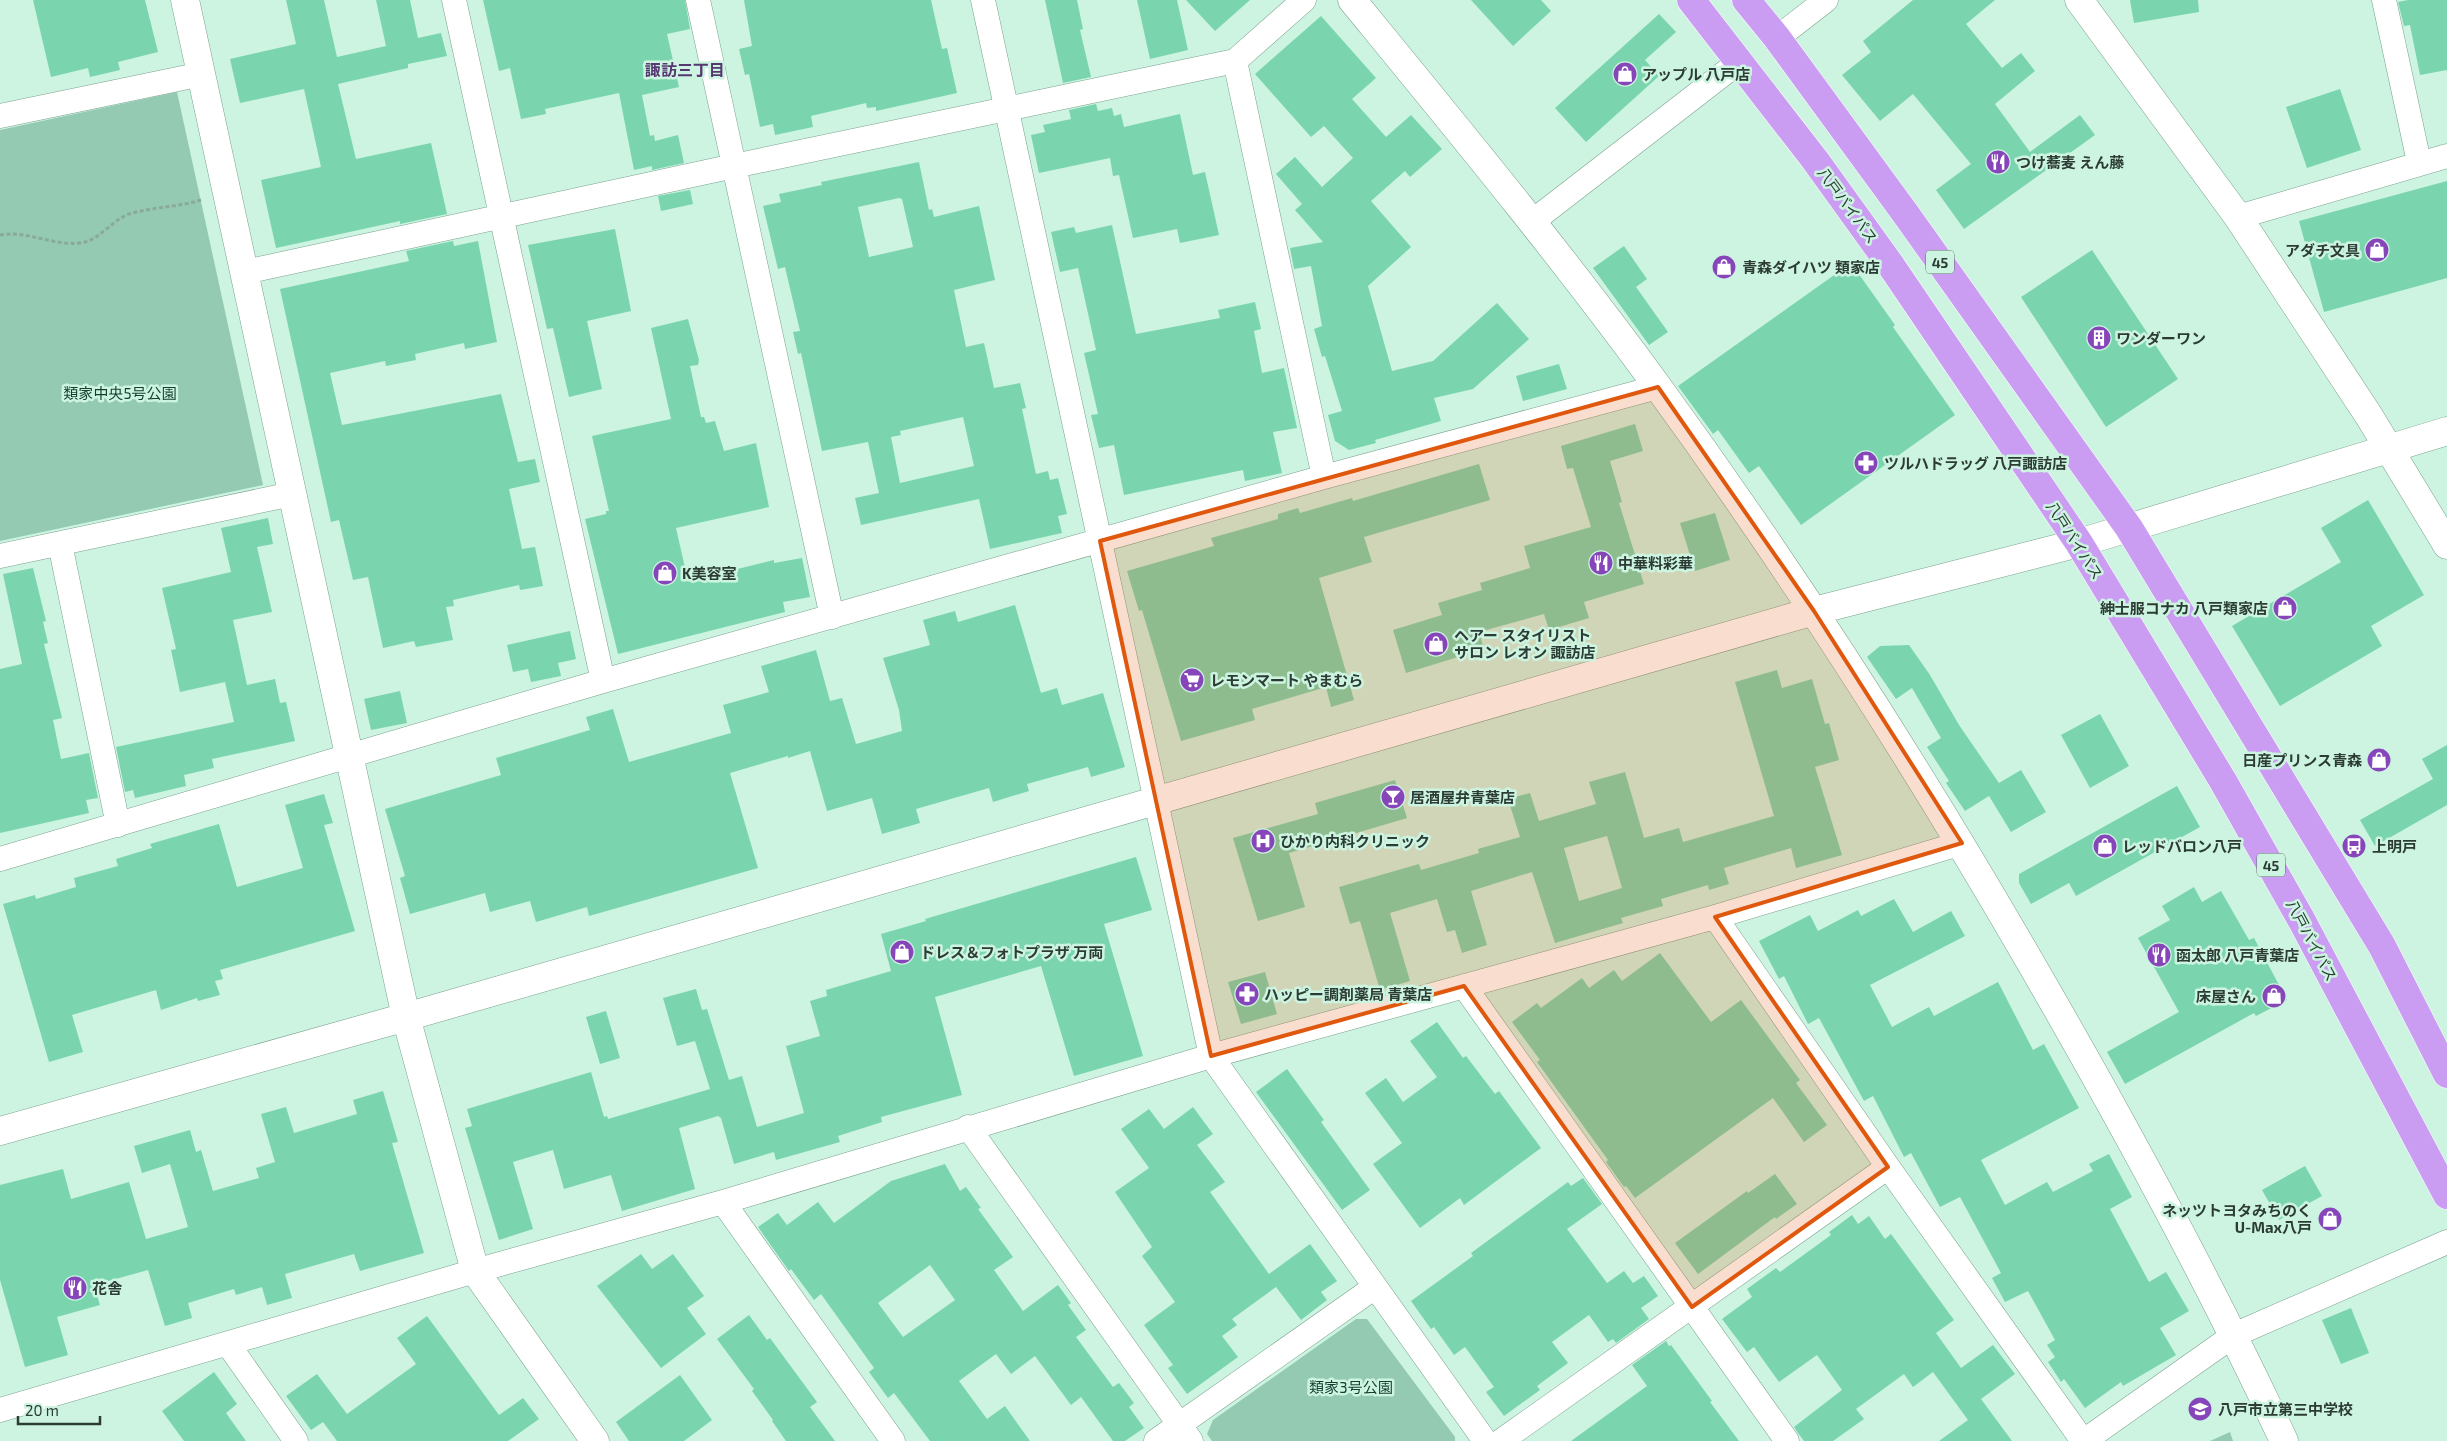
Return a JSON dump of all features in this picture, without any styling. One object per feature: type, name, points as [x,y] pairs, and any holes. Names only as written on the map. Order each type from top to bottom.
[{"type":"highway","name":"八戸バイパス","points":[[1691,0],[1740,61],[1892,267],[2079,544],[2223,781],[2293,904],[2447,1195]]},
{"type":"highway","name":"45","points":[[1746,0],[1905,213],[2129,528],[2382,946],[2447,1074]]},
{"type":"street","points":[[185,0],[406,1017],[475,1271],[595,1441]]},
{"type":"street","points":[[454,0],[603,681]]},
{"type":"street","points":[[698,0],[832,617]]},
{"type":"street","points":[[983,0],[1154,801],[1211,1056],[1485,1441]]},
{"type":"street","points":[[244,272],[734,166],[1235,61],[1304,0]]},
{"type":"street","points":[[1352,0],[1533,221],[1658,387],[1814,611],[1962,843],[2103,1087],[2234,1335],[2284,1441]]},
{"type":"street","points":[[1776,38],[1826,0]]},
{"type":"street","points":[[2079,0],[2238,217],[2388,448],[2447,545]]},
{"type":"street","points":[[2384,0],[2419,162]]},
{"type":"street","points":[[1235,61],[1324,477]]},
{"type":"street","points":[[1533,221],[1740,61]]},
{"type":"street","points":[[0,116],[202,74]]},
{"type":"street","points":[[2238,217],[2419,162],[2447,156]]},
{"type":"street","points":[[0,858],[350,757],[603,681],[1324,477],[1658,387]]},
{"type":"street","points":[[0,1131],[406,1017],[1814,611],[2079,544],[2447,431]]},
{"type":"street","points":[[0,556],[292,494]]},
{"type":"street","points":[[60,544],[118,825]]},
{"type":"street","points":[[0,1410],[475,1271],[723,1202],[1211,1056],[1715,917],[1962,843]]},
{"type":"street","points":[[1715,917],[1888,1167],[2084,1441],[2234,1335],[2447,1242]]},
{"type":"street","points":[[1464,986],[1786,1441]]},
{"type":"street","points":[[968,1128],[1185,1432]]},
{"type":"street","points":[[1501,1441],[1888,1167]]},
{"type":"street","points":[[723,1202],[893,1441]]},
{"type":"street","points":[[1156,1441],[1185,1432],[1375,1286]]},
{"type":"street","points":[[228,1344],[296,1441]]},
{"type":"path","points":[[0,235],[13,233],[53,242],[81,243],[104,231],[128,214],[187,205],[209,198]]},
{"type":"highlighted area","points":[[1658,387],[1814,611],[1962,843],[1715,917],[1888,1167],[1692,1307],[1464,986],[1211,1056],[1100,541]]},
{"type":"green space","name":"類家中央5号公園","points":[[177,92],[263,485],[0,541],[0,130]]},
{"type":"green space","name":"類家3号公園","points":[[1356,1319],[1367,1319],[1455,1437],[1455,1441],[1212,1441],[1207,1434],[1213,1420]]},
{"type":"green space","points":[[2230,1432],[2233,1441],[2210,1441]]},
{"type":"building","points":[[33,0],[145,0],[158,52],[118,62],[120,70],[90,77],[88,68],[51,77]]},
{"type":"building","points":[[286,0],[324,0],[337,57],[386,46],[376,0],[410,0],[418,38],[441,33],[447,56],[408,64],[408,68],[338,84],[356,159],[431,143],[447,214],[400,224],[400,221],[276,248],[261,180],[321,167],[304,89],[240,103],[230,59],[296,44]]},
{"type":"building","points":[[483,0],[685,0],[690,29],[667,34],[679,87],[642,95],[650,136],[654,135],[655,141],[678,135],[684,163],[652,170],[652,166],[634,170],[619,93],[545,109],[546,114],[521,119],[510,68],[499,71]]},
{"type":"building","points":[[744,0],[931,0],[942,49],[947,48],[957,93],[876,111],[876,107],[867,108],[866,103],[811,116],[813,127],[775,135],[773,124],[760,127],[749,74],[745,75],[739,49],[752,46]]},
{"type":"building","points":[[1045,0],[1077,0],[1083,29],[1080,30],[1091,77],[1063,83]]},
{"type":"building","points":[[1137,0],[1177,0],[1188,50],[1150,59]]},
{"type":"building","points":[[1186,0],[1250,0],[1215,31]]},
{"type":"building","points":[[1471,0],[1541,0],[1551,11],[1513,46]]},
{"type":"building","points":[[1913,0],[1995,0],[1966,24],[2002,68],[2021,53],[2035,71],[1995,104],[2030,152],[2080,115],[2095,135],[1964,229],[1936,190],[1971,164],[1913,94],[1880,121],[1842,75],[1871,52],[1863,41]]},
{"type":"building","points":[[2130,0],[2198,0],[2199,12],[2134,23]]},
{"type":"building","points":[[2408,0],[2447,0],[2447,70],[2420,75],[2410,25],[2404,26],[2398,2]]},
{"type":"building","points":[[1659,14],[1676,32],[1645,60],[1659,76],[1586,142],[1555,108]]},
{"type":"building","points":[[1321,16],[1376,78],[1352,99],[1386,137],[1411,115],[1442,149],[1410,177],[1405,171],[1371,201],[1411,247],[1368,286],[1392,371],[1433,361],[1497,303],[1529,339],[1473,389],[1434,398],[1441,421],[1375,440],[1376,443],[1349,450],[1335,441],[1328,415],[1342,411],[1325,356],[1322,357],[1314,329],[1322,326],[1311,266],[1294,269],[1290,248],[1323,242],[1295,210],[1302,204],[1276,174],[1295,157],[1322,187],[1353,158],[1324,126],[1311,137],[1255,74]]},
{"type":"building","points":[[2340,89],[2361,150],[2307,168],[2286,107]]},
{"type":"building","points":[[1096,104],[1098,111],[1112,108],[1114,116],[1121,114],[1124,127],[1180,114],[1193,175],[1205,172],[1219,235],[1180,243],[1177,229],[1133,238],[1119,175],[1113,176],[1110,158],[1039,173],[1031,135],[1045,132],[1043,125],[1071,119],[1069,110]]},
{"type":"building","points":[[919,162],[929,210],[932,209],[934,217],[979,206],[995,280],[954,290],[966,347],[984,343],[994,388],[1020,383],[1026,408],[1022,409],[1036,474],[1048,471],[1050,480],[1058,478],[1067,514],[1058,516],[1062,533],[990,549],[979,499],[861,525],[855,498],[879,493],[868,442],[822,451],[801,353],[798,354],[793,332],[800,331],[785,267],[778,269],[763,206],[781,202],[779,194],[822,185],[821,182]],"holes":[[[899,198],[902,199],[913,247],[869,257],[858,207]],[[963,417],[974,466],[900,483],[891,437],[901,435],[900,431]]]},
{"type":"building","name":"アダチ文具","points":[[2447,181],[2447,278],[2324,312],[2299,221]]},
{"type":"building","points":[[690,190],[693,204],[661,211],[658,196]]},
{"type":"building","points":[[1112,225],[1136,334],[1220,318],[1218,310],[1255,302],[1261,329],[1254,331],[1262,373],[1284,368],[1297,428],[1273,432],[1282,473],[1245,481],[1243,470],[1124,495],[1114,445],[1099,448],[1091,415],[1098,414],[1084,353],[1096,350],[1078,268],[1060,272],[1051,232],[1074,227],[1076,233]]},
{"type":"building","points":[[615,229],[631,311],[587,321],[602,389],[569,397],[553,328],[547,329],[528,245]]},
{"type":"building","points":[[453,241],[454,246],[478,241],[497,342],[465,349],[464,343],[415,354],[416,360],[386,366],[385,361],[330,373],[342,425],[501,394],[518,462],[535,459],[540,482],[509,489],[522,549],[535,547],[543,586],[520,590],[519,585],[453,600],[454,606],[446,607],[453,640],[416,647],[414,641],[383,648],[368,577],[353,580],[339,520],[331,522],[280,289],[409,261],[406,251]]},
{"type":"building","points":[[1624,246],[1647,279],[1636,287],[1668,332],[1649,345],[1593,268]]},
{"type":"building","name":"ワンダーワン","points":[[2092,250],[2178,379],[2106,427],[2021,297]]},
{"type":"building","points":[[1851,263],[1955,415],[1801,525],[1759,466],[1749,473],[1718,430],[1713,434],[1678,386]]},
{"type":"building","points":[[688,319],[699,360],[698,365],[690,366],[701,417],[704,417],[706,423],[715,421],[724,451],[756,443],[769,507],[676,528],[688,581],[774,560],[774,563],[802,558],[810,597],[783,602],[785,612],[618,654],[585,519],[606,514],[606,511],[609,511],[592,436],[671,419],[651,328]]},
{"type":"building","points":[[1559,364],[1567,389],[1523,401],[1516,376]]},
{"type":"building","points":[[1635,424],[1643,451],[1610,461],[1622,502],[1619,503],[1644,584],[1584,602],[1589,618],[1549,630],[1544,614],[1479,632],[1484,649],[1406,673],[1393,630],[1442,615],[1438,603],[1482,590],[1480,583],[1530,568],[1524,546],[1591,527],[1573,468],[1567,469],[1561,446]]},
{"type":"building","points":[[1479,464],[1490,500],[1364,537],[1372,562],[1319,578],[1354,700],[1331,707],[1326,687],[1252,709],[1255,720],[1181,741],[1142,610],[1139,611],[1127,571],[1214,546],[1211,538],[1278,519],[1278,514],[1298,508],[1300,513],[1352,498],[1353,501]]},
{"type":"building","points":[[2368,500],[2424,595],[2371,626],[2382,646],[2280,706],[2232,626],[2341,562],[2321,528]]},
{"type":"building","points":[[1715,513],[1730,560],[1695,571],[1680,523]]},
{"type":"building","points":[[268,518],[273,544],[257,547],[272,612],[233,620],[247,685],[275,679],[280,703],[286,702],[295,741],[212,759],[214,768],[184,775],[186,786],[135,798],[133,790],[125,792],[116,747],[234,722],[225,682],[180,692],[171,650],[176,649],[162,588],[231,572],[221,528]]},
{"type":"building","points":[[33,568],[46,621],[43,622],[48,643],[44,644],[62,718],[53,720],[61,759],[89,753],[98,798],[86,800],[89,813],[0,833],[0,669],[22,664],[3,574]]},
{"type":"building","points":[[1015,605],[1041,693],[1057,688],[1062,705],[1103,693],[1125,767],[1091,777],[1088,767],[1027,784],[1029,791],[993,802],[989,788],[916,809],[920,823],[882,834],[872,798],[827,811],[810,751],[730,773],[758,868],[589,916],[587,907],[536,922],[530,901],[490,912],[485,893],[410,914],[400,878],[405,876],[385,809],[501,775],[496,758],[590,730],[586,717],[613,709],[629,762],[731,733],[723,705],[769,692],[761,666],[816,650],[830,701],[842,698],[856,744],[902,731],[899,710],[883,658],[930,645],[923,620],[955,611],[958,622]]},
{"type":"building","points":[[570,631],[576,659],[558,663],[561,676],[531,682],[528,669],[513,672],[507,645]]},
{"type":"building","points":[[1909,645],[1930,675],[1959,725],[1999,783],[2021,770],[2046,812],[2011,832],[1989,796],[1965,811],[1946,783],[1949,781],[1927,747],[1941,738],[1912,688],[1896,699],[1867,657],[1880,646]]},
{"type":"building","points":[[1777,670],[1782,688],[1812,679],[1825,724],[1829,723],[1839,760],[1815,767],[1842,855],[1796,868],[1791,848],[1724,868],[1729,884],[1709,890],[1708,885],[1661,899],[1663,906],[1621,918],[1623,923],[1555,943],[1532,872],[1471,891],[1487,945],[1462,953],[1455,930],[1447,932],[1437,899],[1390,913],[1410,981],[1380,990],[1360,921],[1350,924],[1339,887],[1419,864],[1421,870],[1479,853],[1478,849],[1520,837],[1508,799],[1530,793],[1539,821],[1596,804],[1589,782],[1625,772],[1644,838],[1679,828],[1683,842],[1774,816],[1735,682]],"holes":[[[1607,836],[1622,888],[1579,901],[1564,848]]]},
{"type":"building","points":[[400,691],[407,723],[371,730],[364,699]]},
{"type":"building","points":[[2100,714],[2129,766],[2090,788],[2061,735]]},
{"type":"building","points":[[2447,745],[2447,805],[2375,846],[2360,820],[2433,779],[2422,759]]},
{"type":"building","points":[[1395,780],[1407,818],[1289,853],[1305,907],[1258,921],[1233,838],[1318,814],[1315,803]]},
{"type":"building","points":[[2177,786],[2200,827],[2076,896],[2069,883],[2031,904],[2019,883],[2019,874]]},
{"type":"building","points":[[324,794],[333,823],[324,825],[355,931],[220,970],[223,979],[215,981],[220,995],[198,1001],[197,998],[161,1010],[156,990],[72,1015],[83,1052],[49,1062],[3,904],[35,895],[36,899],[76,887],[74,878],[118,866],[116,859],[152,848],[150,844],[219,824],[237,887],[303,868],[285,805]]},
{"type":"building","points":[[1136,857],[1152,910],[1104,924],[1143,1056],[1074,1076],[1041,966],[935,997],[962,1095],[881,1117],[882,1122],[838,1136],[840,1142],[776,1160],[774,1152],[734,1164],[721,1118],[718,1116],[679,1128],[695,1189],[622,1211],[611,1175],[564,1189],[553,1150],[513,1162],[533,1229],[499,1240],[465,1128],[472,1126],[467,1109],[591,1072],[604,1117],[607,1116],[608,1119],[710,1089],[695,1041],[677,1046],[663,998],[696,989],[702,1010],[707,1009],[729,1080],[742,1076],[757,1127],[804,1113],[786,1046],[820,1036],[810,1001],[827,996],[826,990],[891,971],[881,934],[926,921],[925,919]]},
{"type":"building","points":[[2194,887],[2202,902],[2221,891],[2249,940],[2254,938],[2287,1000],[2256,1016],[2254,1013],[2125,1084],[2107,1052],[2179,1012],[2138,938],[2170,920],[2162,906]]},
{"type":"building","points":[[1894,899],[1913,932],[1951,911],[1965,936],[1870,985],[1892,1027],[1929,1007],[1934,1016],[1998,982],[2033,1050],[2044,1044],[2079,1108],[1981,1160],[2005,1205],[2047,1182],[2053,1192],[2093,1171],[2089,1164],[2109,1154],[2132,1197],[2110,1209],[2149,1282],[2166,1272],[2189,1311],[2160,1328],[2176,1355],[2123,1386],[2121,1382],[2085,1408],[2064,1379],[2061,1382],[2048,1362],[2055,1357],[2047,1345],[2055,1340],[2028,1291],[2005,1302],[1992,1278],[2001,1273],[1960,1197],[1940,1207],[1911,1153],[1904,1157],[1873,1096],[1864,1101],[1819,1018],[1808,1024],[1784,976],[1779,979],[1759,941],[1810,915],[1818,931],[1858,910],[1861,916]]},
{"type":"building","points":[[1660,953],[1711,1022],[1741,1000],[1800,1080],[1796,1083],[1827,1125],[1804,1142],[1773,1098],[1635,1198],[1626,1186],[1624,1187],[1606,1162],[1608,1160],[1537,1062],[1540,1060],[1512,1022],[1537,1003],[1541,1008],[1582,978],[1589,988],[1614,970],[1622,981]]},
{"type":"building","points":[[1265,972],[1277,1014],[1241,1024],[1228,982]]},
{"type":"building","points":[[606,1011],[620,1058],[600,1064],[586,1017]]},
{"type":"building","points":[[1437,1022],[1463,1058],[1466,1056],[1495,1094],[1499,1091],[1541,1148],[1464,1205],[1460,1198],[1420,1228],[1373,1164],[1402,1143],[1365,1093],[1386,1078],[1403,1102],[1437,1077],[1410,1041]]},
{"type":"building","points":[[1287,1069],[1324,1120],[1321,1122],[1370,1190],[1342,1210],[1256,1092]]},
{"type":"building","points":[[383,1091],[398,1142],[392,1143],[424,1253],[360,1271],[354,1254],[285,1274],[292,1298],[267,1305],[262,1287],[236,1295],[234,1289],[188,1303],[192,1318],[165,1326],[148,1270],[94,1285],[100,1305],[57,1317],[68,1355],[25,1367],[0,1280],[0,1185],[63,1169],[71,1199],[129,1182],[146,1239],[188,1227],[170,1164],[142,1173],[134,1146],[190,1130],[196,1152],[201,1150],[213,1191],[259,1178],[256,1168],[275,1162],[261,1114],[286,1107],[294,1133],[357,1114],[353,1100]]},
{"type":"building","points":[[1193,1107],[1213,1134],[1197,1145],[1225,1182],[1210,1192],[1269,1274],[1310,1244],[1337,1281],[1321,1292],[1327,1300],[1301,1320],[1276,1287],[1232,1319],[1237,1325],[1222,1336],[1238,1357],[1187,1394],[1168,1368],[1173,1365],[1144,1325],[1175,1302],[1142,1256],[1152,1247],[1115,1192],[1149,1168],[1121,1129],[1149,1109],[1164,1129]]},
{"type":"building","points":[[945,1164],[960,1191],[966,1187],[981,1208],[978,1209],[1013,1257],[994,1270],[1023,1311],[1058,1285],[1071,1303],[1068,1305],[1086,1330],[1076,1337],[1113,1387],[1119,1383],[1134,1403],[1129,1407],[1144,1428],[1125,1441],[1113,1441],[1081,1397],[1071,1405],[1035,1356],[1011,1374],[996,1354],[959,1381],[987,1419],[1005,1406],[1030,1441],[930,1441],[894,1393],[888,1398],[869,1372],[874,1368],[821,1294],[814,1300],[791,1269],[789,1271],[758,1227],[778,1213],[787,1225],[818,1202],[834,1223],[891,1181]],"holes":[[[930,1265],[955,1300],[903,1337],[878,1303]]]},
{"type":"building","points":[[2305,1166],[2322,1196],[2279,1220],[2262,1190]]},
{"type":"building","points":[[1775,1174],[1797,1204],[1776,1219],[1775,1217],[1698,1274],[1675,1243],[1747,1191],[1748,1193]]},
{"type":"building","points":[[1583,1178],[1602,1204],[1567,1229],[1607,1283],[1624,1271],[1633,1283],[1644,1276],[1658,1296],[1641,1308],[1649,1319],[1616,1343],[1613,1339],[1608,1342],[1589,1315],[1552,1342],[1568,1363],[1537,1386],[1540,1390],[1504,1416],[1486,1392],[1494,1387],[1465,1347],[1454,1355],[1434,1327],[1431,1329],[1411,1301],[1473,1256],[1471,1253],[1568,1182],[1571,1186]]},
{"type":"building","points":[[1852,1215],[1858,1224],[1869,1216],[1885,1239],[1891,1234],[1954,1320],[1936,1333],[1961,1368],[1993,1345],[2015,1374],[1981,1399],[2012,1441],[1939,1441],[1968,1420],[1933,1372],[1913,1387],[1904,1374],[1856,1409],[1864,1419],[1833,1441],[1804,1441],[1798,1433],[1794,1427],[1842,1390],[1817,1355],[1779,1382],[1754,1347],[1747,1352],[1722,1319],[1752,1297],[1747,1289],[1776,1268],[1780,1272],[1831,1235],[1829,1232]]},
{"type":"building","points":[[641,1254],[652,1269],[673,1254],[704,1296],[687,1308],[706,1334],[661,1368],[597,1286]]},
{"type":"building","points":[[2351,1308],[2369,1353],[2341,1364],[2322,1320]]},
{"type":"building","points":[[749,1315],[767,1340],[770,1338],[817,1402],[810,1407],[835,1441],[786,1441],[772,1421],[752,1391],[754,1389],[717,1339]]},
{"type":"building","points":[[427,1316],[499,1415],[523,1398],[539,1419],[508,1441],[337,1441],[323,1422],[311,1430],[286,1396],[317,1374],[347,1414],[416,1364],[397,1338]]},
{"type":"building","points":[[1666,1341],[1669,1346],[1671,1345],[1712,1401],[1710,1402],[1739,1441],[1571,1441],[1647,1386],[1632,1365]]},
{"type":"building","points":[[214,1372],[237,1404],[226,1413],[246,1441],[184,1441],[162,1411]]},
{"type":"building","points":[[680,1375],[712,1420],[684,1441],[629,1441],[616,1422]]},
{"type":"place","name":"アップル 八戸店","points":[[1625,74]]},
{"type":"place","name":"つけ蕎麦 えん藤","points":[[1998,162]]},
{"type":"place","name":"アダチ文具","points":[[2377,250]]},
{"type":"place","name":"青森ダイハツ 類家店","points":[[1724,267]]},
{"type":"place","name":"ワンダーワン","points":[[2099,338]]},
{"type":"place","name":"ツルハドラッグ 八戸諏訪店","points":[[1866,463]]},
{"type":"place","name":"中華料彩華","points":[[1601,563]]},
{"type":"place","name":"K美容室","points":[[665,573]]},
{"type":"place","name":"紳士服コナカ 八戸類家店","points":[[2285,608]]},
{"type":"place","name":"ヘアー スタイリスト サロン レオン 諏訪店","points":[[1436,644]]},
{"type":"place","name":"レモンマート やまむら","points":[[1192,680]]},
{"type":"place","name":"日産プリンス青森","points":[[2379,760]]},
{"type":"place","name":"居酒屋弁青葉店","points":[[1393,797]]},
{"type":"place","name":"ひかり内科クリニック","points":[[1263,841]]},
{"type":"place","name":"レッドバロン八戸","points":[[2105,846]]},
{"type":"place","name":"上明戸","points":[[2354,846]]},
{"type":"place","name":"ドレス＆フォトプラザ 万両","points":[[902,952]]},
{"type":"place","name":"函太郎 八戸青葉店","points":[[2159,955]]},
{"type":"place","name":"ハッピー調剤薬局 青葉店","points":[[1247,994]]},
{"type":"place","name":"床屋さん","points":[[2274,996]]},
{"type":"place","name":"ネッツトヨタみちのく U-Max八戸","points":[[2330,1219]]},
{"type":"place","name":"花舎","points":[[75,1288]]},
{"type":"place","name":"八戸市立第三中学校","points":[[2200,1409]]},
{"type":"district","name":"諏訪三丁目","points":[[685,69]]}]
